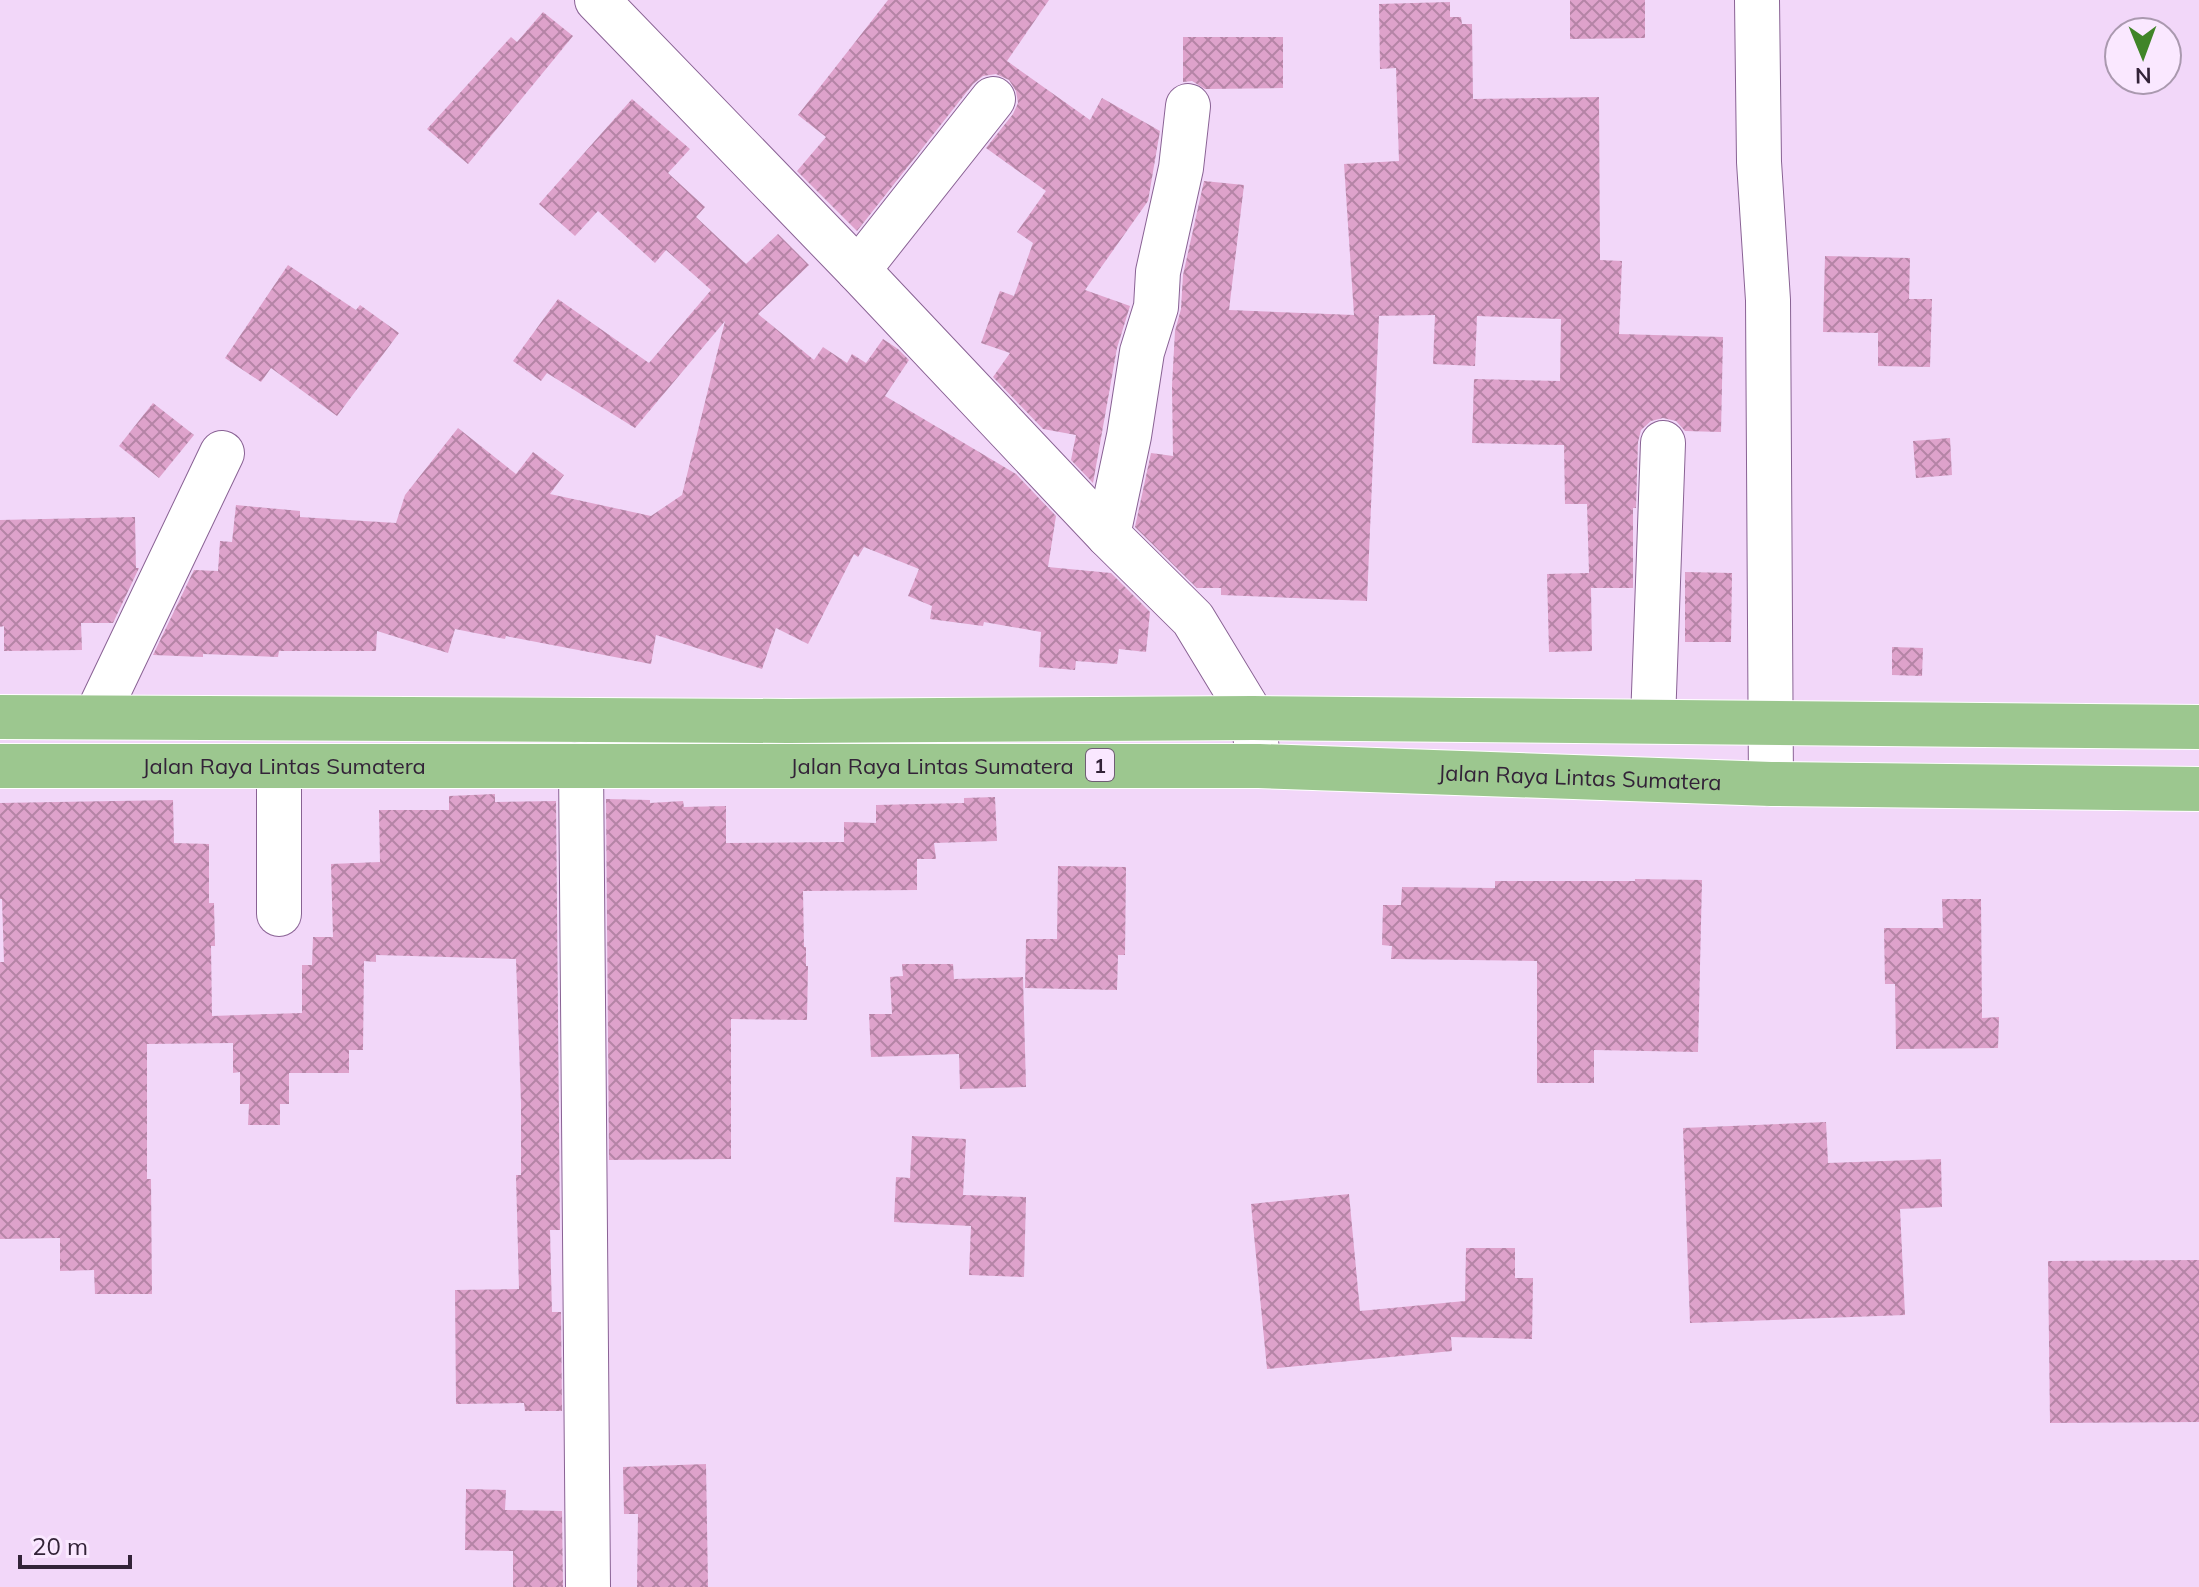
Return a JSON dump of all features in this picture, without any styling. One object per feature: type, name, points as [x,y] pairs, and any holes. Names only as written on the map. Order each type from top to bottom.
[{"type":"highway","name":"Jalan Raya Lintas Sumatera","points":[[0,717],[757,721],[1253,718],[2199,727]]},
{"type":"highway","name":"Jalan Raya Lintas Sumatera","points":[[0,766],[1259,766],[1771,784],[2199,789]]},
{"type":"street","points":[[597,0],[1108,535],[1193,619],[1253,718],[1259,766]]},
{"type":"street","points":[[1757,0],[1759,162],[1768,300],[1771,784]]},
{"type":"street","points":[[858,270],[993,99]]},
{"type":"street","points":[[1108,535],[1129,436],[1142,352],[1156,307],[1158,272],[1181,168],[1188,106]]},
{"type":"street","points":[[1653,721],[1663,443]]},
{"type":"street","points":[[96,717],[222,453]]},
{"type":"street","points":[[581,764],[588,1587]]},
{"type":"street","points":[[279,768],[279,914]]},
{"type":"building","points":[[888,0],[1049,0],[1007,61],[1090,120],[1102,98],[1160,131],[1148,201],[1085,290],[1130,306],[1117,348],[1093,483],[1071,460],[1076,435],[1043,429],[993,377],[1010,353],[981,343],[1000,291],[1014,296],[1033,243],[1017,232],[1046,191],[986,148],[1018,103],[1016,91],[1009,80],[996,74],[983,76],[973,84],[857,231],[797,171],[826,137],[798,115]]},
{"type":"building","points":[[1570,0],[1645,0],[1645,38],[1570,39]]},
{"type":"building","points":[[1450,2],[1450,17],[1461,17],[1462,24],[1472,24],[1473,99],[1599,97],[1600,260],[1622,261],[1619,334],[1723,337],[1721,432],[1685,431],[1676,421],[1663,418],[1651,421],[1641,430],[1636,508],[1633,508],[1633,588],[1591,588],[1592,651],[1549,652],[1547,574],[1589,573],[1587,504],[1565,504],[1564,445],[1472,443],[1474,379],[1560,381],[1561,319],[1477,316],[1475,366],[1433,364],[1435,315],[1368,316],[1379,316],[1367,601],[1221,595],[1221,588],[1197,588],[1135,527],[1151,453],[1173,456],[1175,331],[1181,309],[1183,275],[1204,181],[1244,185],[1229,310],[1354,315],[1344,164],[1399,161],[1396,68],[1380,69],[1379,4]]},
{"type":"building","points":[[543,12],[573,36],[468,164],[427,129],[511,37],[517,42]]},
{"type":"building","points":[[1183,37],[1283,37],[1283,88],[1205,89],[1192,81],[1183,82]]},
{"type":"building","points":[[632,99],[690,149],[668,173],[705,207],[696,217],[746,264],[778,234],[809,265],[758,314],[814,360],[823,347],[847,363],[852,354],[866,363],[883,339],[898,349],[909,360],[885,396],[1016,474],[1056,516],[1048,567],[1111,573],[1150,612],[1146,652],[1119,649],[1117,664],[1076,661],[1075,670],[1039,667],[1041,632],[984,622],[983,626],[930,619],[932,606],[908,596],[919,569],[864,547],[858,557],[854,554],[808,644],[776,628],[762,669],[656,635],[651,664],[455,629],[448,653],[377,631],[376,651],[279,651],[278,657],[153,655],[194,570],[218,571],[220,541],[232,542],[236,505],[300,511],[300,517],[396,523],[405,495],[458,428],[516,474],[533,452],[564,475],[550,494],[651,516],[682,495],[725,321],[635,428],[547,373],[541,381],[513,361],[558,299],[649,363],[711,290],[666,250],[655,263],[598,211],[575,236],[539,204]]},
{"type":"building","points":[[1825,256],[1910,258],[1909,299],[1932,299],[1930,367],[1878,366],[1878,333],[1823,332]]},
{"type":"building","points":[[288,265],[356,310],[360,305],[399,333],[337,416],[271,368],[261,382],[225,358]]},
{"type":"building","points":[[153,403],[194,435],[159,478],[119,446]]},
{"type":"building","points":[[1950,438],[1952,475],[1916,478],[1913,441]]},
{"type":"building","points":[[135,517],[136,568],[139,568],[113,623],[81,623],[82,650],[4,651],[4,626],[0,627],[0,520]]},
{"type":"building","points":[[1685,572],[1732,573],[1731,642],[1685,642]]},
{"type":"building","points":[[1892,647],[1923,648],[1922,676],[1892,675]]},
{"type":"building","points":[[495,794],[495,802],[556,801],[560,1230],[550,1230],[552,1312],[561,1312],[562,1411],[525,1411],[524,1403],[456,1404],[455,1290],[519,1289],[516,1175],[521,1175],[521,1103],[516,959],[376,955],[376,962],[364,961],[363,1050],[349,1050],[349,1073],[289,1073],[289,1104],[280,1104],[280,1125],[248,1125],[249,1104],[240,1104],[240,1072],[233,1073],[233,1043],[147,1044],[147,1179],[151,1179],[152,1294],[95,1294],[94,1270],[60,1271],[60,1238],[0,1239],[0,962],[4,962],[0,899],[0,803],[173,800],[174,843],[209,844],[209,903],[214,903],[215,946],[211,946],[212,1016],[302,1013],[302,965],[312,965],[313,937],[333,937],[331,864],[380,862],[379,810],[449,810],[449,796]]},
{"type":"building","points":[[995,797],[997,841],[934,843],[936,859],[917,859],[917,890],[803,891],[804,947],[808,966],[807,1020],[731,1019],[731,1159],[609,1160],[606,799],[650,800],[650,803],[683,801],[684,807],[726,806],[726,843],[844,842],[844,822],[876,823],[876,805],[964,803],[964,798]]},
{"type":"building","points":[[1058,866],[1126,867],[1125,955],[1118,955],[1117,990],[1025,988],[1026,939],[1057,939]]},
{"type":"building","points":[[1702,880],[1698,1052],[1594,1050],[1594,1083],[1537,1083],[1537,961],[1391,959],[1392,946],[1382,945],[1383,905],[1401,905],[1402,887],[1495,888],[1495,881]]},
{"type":"building","points":[[1942,899],[1981,899],[1982,1018],[1999,1017],[1998,1048],[1896,1049],[1895,984],[1885,984],[1884,928],[1943,928]]},
{"type":"building","points":[[902,964],[953,964],[954,979],[1023,977],[1026,1087],[960,1089],[959,1054],[871,1057],[869,1014],[892,1014],[890,977],[903,976]]},
{"type":"building","points":[[1826,1122],[1828,1163],[1941,1159],[1942,1207],[1900,1209],[1905,1315],[1690,1323],[1683,1128]]},
{"type":"building","points":[[912,1136],[966,1139],[963,1195],[1026,1197],[1024,1277],[969,1275],[971,1226],[894,1222],[896,1177],[910,1178]]},
{"type":"building","points":[[1349,1194],[1360,1311],[1465,1301],[1466,1248],[1515,1248],[1515,1278],[1533,1278],[1532,1339],[1451,1337],[1452,1351],[1267,1369],[1251,1204]]},
{"type":"building","points":[[2199,1260],[2199,1422],[2050,1423],[2048,1261]]},
{"type":"building","points":[[706,1464],[708,1587],[637,1587],[638,1514],[624,1514],[623,1467]]},
{"type":"building","points":[[466,1489],[506,1490],[505,1510],[562,1511],[563,1587],[513,1587],[513,1551],[465,1550]]}]
